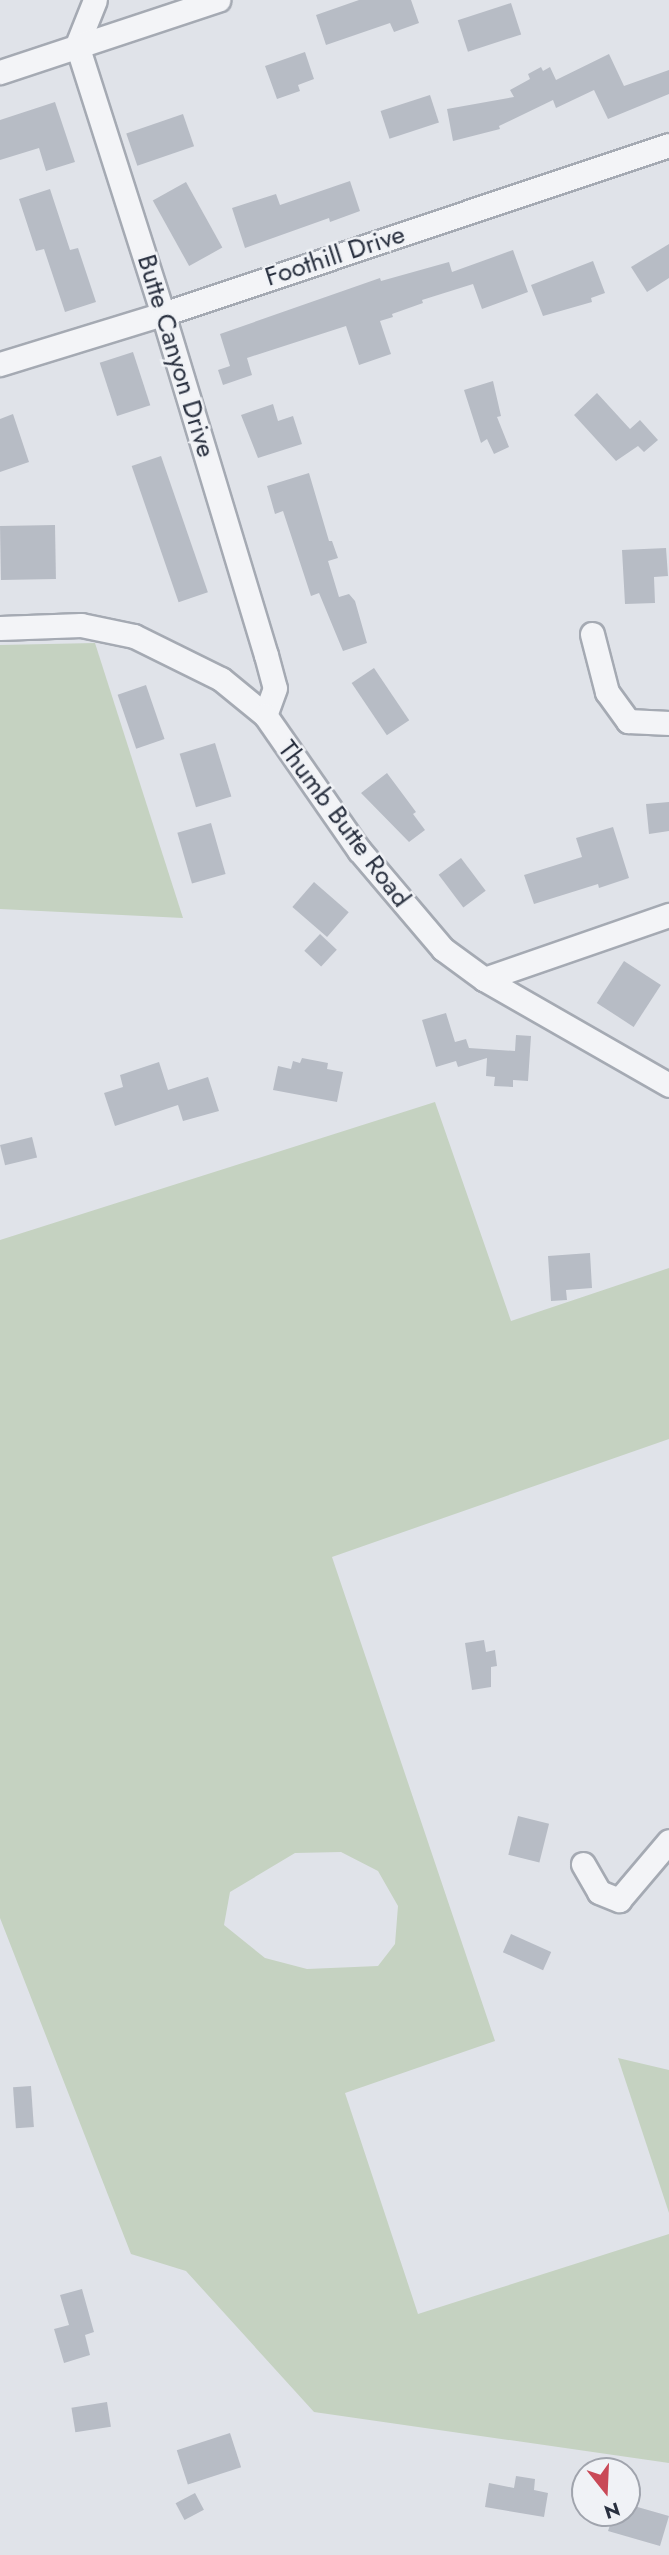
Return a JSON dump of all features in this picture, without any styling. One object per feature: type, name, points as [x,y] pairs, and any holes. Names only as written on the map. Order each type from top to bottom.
[{"type":"street","points":[[77,45],[95,0]]},
{"type":"street","points":[[0,72],[218,0]]},
{"type":"street","name":"Butte Canyon Drive","points":[[77,45],[163,314],[267,655],[275,688],[265,715]]},
{"type":"street","name":"Foothill Drive","points":[[0,364],[163,314],[669,145]]},
{"type":"street","name":"Thumb Butte Road","points":[[0,628],[80,625],[134,636],[221,679],[265,715],[359,850],[400,902],[443,949],[484,979],[669,1085]]},
{"type":"street","points":[[592,634],[607,692],[628,721],[669,723]]},
{"type":"street","points":[[484,979],[669,915]]},
{"type":"street","points":[[583,1864],[599,1892],[619,1900],[669,1842]]},
{"type":"green space","points":[[95,643],[183,918],[0,909],[0,645]]},
{"type":"green space","points":[[435,1102],[511,1321],[669,1268],[669,1439],[332,1557],[495,2041],[345,2093],[418,2314],[669,2234],[669,2463],[314,2412],[186,2271],[131,2254],[0,1918],[0,1240]],"holes":[[[341,1852],[378,1871],[398,1906],[395,1944],[378,1966],[307,1969],[265,1958],[224,1925],[230,1892],[295,1853]]]},
{"type":"green space","points":[[618,2058],[669,2070],[669,2213]]},
{"type":"building","points":[[359,0],[411,0],[419,23],[394,32],[390,23],[326,45],[316,15]]},
{"type":"building","points":[[511,3],[521,34],[468,52],[458,20]]},
{"type":"building","points":[[305,52],[314,79],[298,85],[300,91],[277,99],[265,66]]},
{"type":"building","points":[[609,54],[624,86],[669,70],[669,94],[608,119],[594,90],[556,108],[553,100],[499,126],[500,129],[453,141],[447,109],[514,97],[510,90],[530,79],[528,74],[541,67],[543,71],[550,67],[556,80]]},
{"type":"building","points":[[430,95],[439,123],[390,139],[381,111]]},
{"type":"building","points":[[55,102],[75,162],[46,171],[39,148],[0,160],[0,120]]},
{"type":"building","points":[[183,114],[194,146],[137,166],[126,134]]},
{"type":"building","points":[[350,181],[360,211],[330,222],[329,218],[245,248],[232,208],[276,194],[280,205]]},
{"type":"building","points":[[186,182],[222,248],[189,266],[153,200]]},
{"type":"building","points":[[50,189],[70,250],[78,248],[96,302],[65,312],[44,249],[36,251],[19,199]]},
{"type":"building","points":[[669,244],[669,278],[647,292],[631,267]]},
{"type":"building","points":[[513,250],[528,292],[482,309],[473,284],[422,300],[423,303],[380,321],[391,354],[359,365],[346,326],[247,358],[252,375],[223,385],[218,370],[230,366],[220,334],[380,278],[381,281],[449,262],[452,272]]},
{"type":"building","points":[[593,261],[605,293],[591,298],[592,302],[543,316],[531,285]]},
{"type":"building","points":[[133,352],[150,405],[117,416],[100,363]]},
{"type":"building","points":[[493,381],[501,416],[497,417],[509,447],[494,454],[487,439],[481,443],[464,390]]},
{"type":"building","points":[[597,393],[630,429],[640,420],[658,440],[644,452],[638,446],[616,461],[574,415]]},
{"type":"building","points":[[273,404],[278,421],[293,416],[302,444],[258,458],[241,415]]},
{"type":"building","points":[[13,414],[29,462],[0,472],[0,419]]},
{"type":"building","points":[[161,456],[208,592],[179,602],[132,466]]},
{"type":"building","points":[[309,473],[329,541],[332,541],[338,558],[328,561],[339,597],[349,594],[355,601],[367,643],[343,651],[319,593],[311,596],[283,511],[275,514],[267,486]]},
{"type":"building","points":[[55,525],[56,579],[1,580],[0,526]]},
{"type":"building","points":[[666,548],[668,576],[654,577],[655,603],[625,604],[622,550]]},
{"type":"building","points":[[374,668],[409,720],[387,735],[352,683]]},
{"type":"building","points":[[146,685],[165,739],[136,749],[118,695]]},
{"type":"building","points":[[215,743],[231,797],[196,807],[180,754]]},
{"type":"building","points":[[387,773],[416,812],[413,814],[425,830],[409,842],[361,793]]},
{"type":"building","points":[[669,802],[669,831],[649,834],[646,804]]},
{"type":"building","points":[[211,823],[226,874],[192,884],[177,833]]},
{"type":"building","points":[[613,827],[629,878],[599,888],[598,884],[534,904],[524,875],[582,857],[576,838]]},
{"type":"building","points":[[461,858],[486,891],[463,908],[439,875]]},
{"type":"building","points":[[314,882],[349,912],[327,937],[292,907]]},
{"type":"building","points":[[320,934],[337,950],[321,967],[304,951]]},
{"type":"building","points":[[624,961],[661,985],[634,1027],[597,1003]]},
{"type":"building","points":[[446,1013],[455,1042],[466,1039],[469,1048],[515,1051],[516,1035],[531,1036],[528,1081],[513,1080],[513,1087],[494,1086],[495,1077],[486,1076],[487,1058],[458,1067],[456,1061],[436,1067],[422,1020]]},
{"type":"building","points":[[302,1058],[328,1063],[327,1069],[343,1072],[337,1102],[273,1090],[278,1066],[291,1069],[293,1061],[300,1063]]},
{"type":"building","points":[[159,1062],[168,1090],[208,1077],[219,1111],[183,1121],[178,1105],[115,1126],[104,1093],[123,1087],[120,1075]]},
{"type":"building","points":[[32,1137],[37,1157],[5,1165],[0,1145]]},
{"type":"building","points":[[590,1253],[592,1288],[566,1290],[567,1300],[551,1301],[548,1256]]},
{"type":"building","points":[[484,1640],[486,1652],[495,1650],[497,1666],[491,1667],[491,1687],[472,1690],[465,1643]]},
{"type":"building","points":[[518,1816],[549,1824],[539,1863],[508,1855]]},
{"type":"building","points":[[511,1934],[551,1952],[543,1970],[503,1952]]},
{"type":"building","points":[[31,2086],[34,2127],[16,2128],[13,2087]]},
{"type":"building","points":[[82,2289],[94,2332],[85,2335],[90,2355],[64,2363],[54,2329],[69,2325],[60,2295]]},
{"type":"building","points":[[107,2402],[111,2427],[75,2432],[71,2408]]},
{"type":"building","points":[[230,2433],[241,2467],[188,2485],[177,2450]]},
{"type":"building","points":[[516,2476],[535,2479],[534,2490],[548,2493],[544,2517],[485,2507],[489,2483],[514,2488]]},
{"type":"building","points":[[195,2493],[204,2510],[184,2520],[176,2503]]},
{"type":"building","points":[[641,2508],[669,2516],[660,2546],[608,2531],[609,2527],[641,2527]]}]
